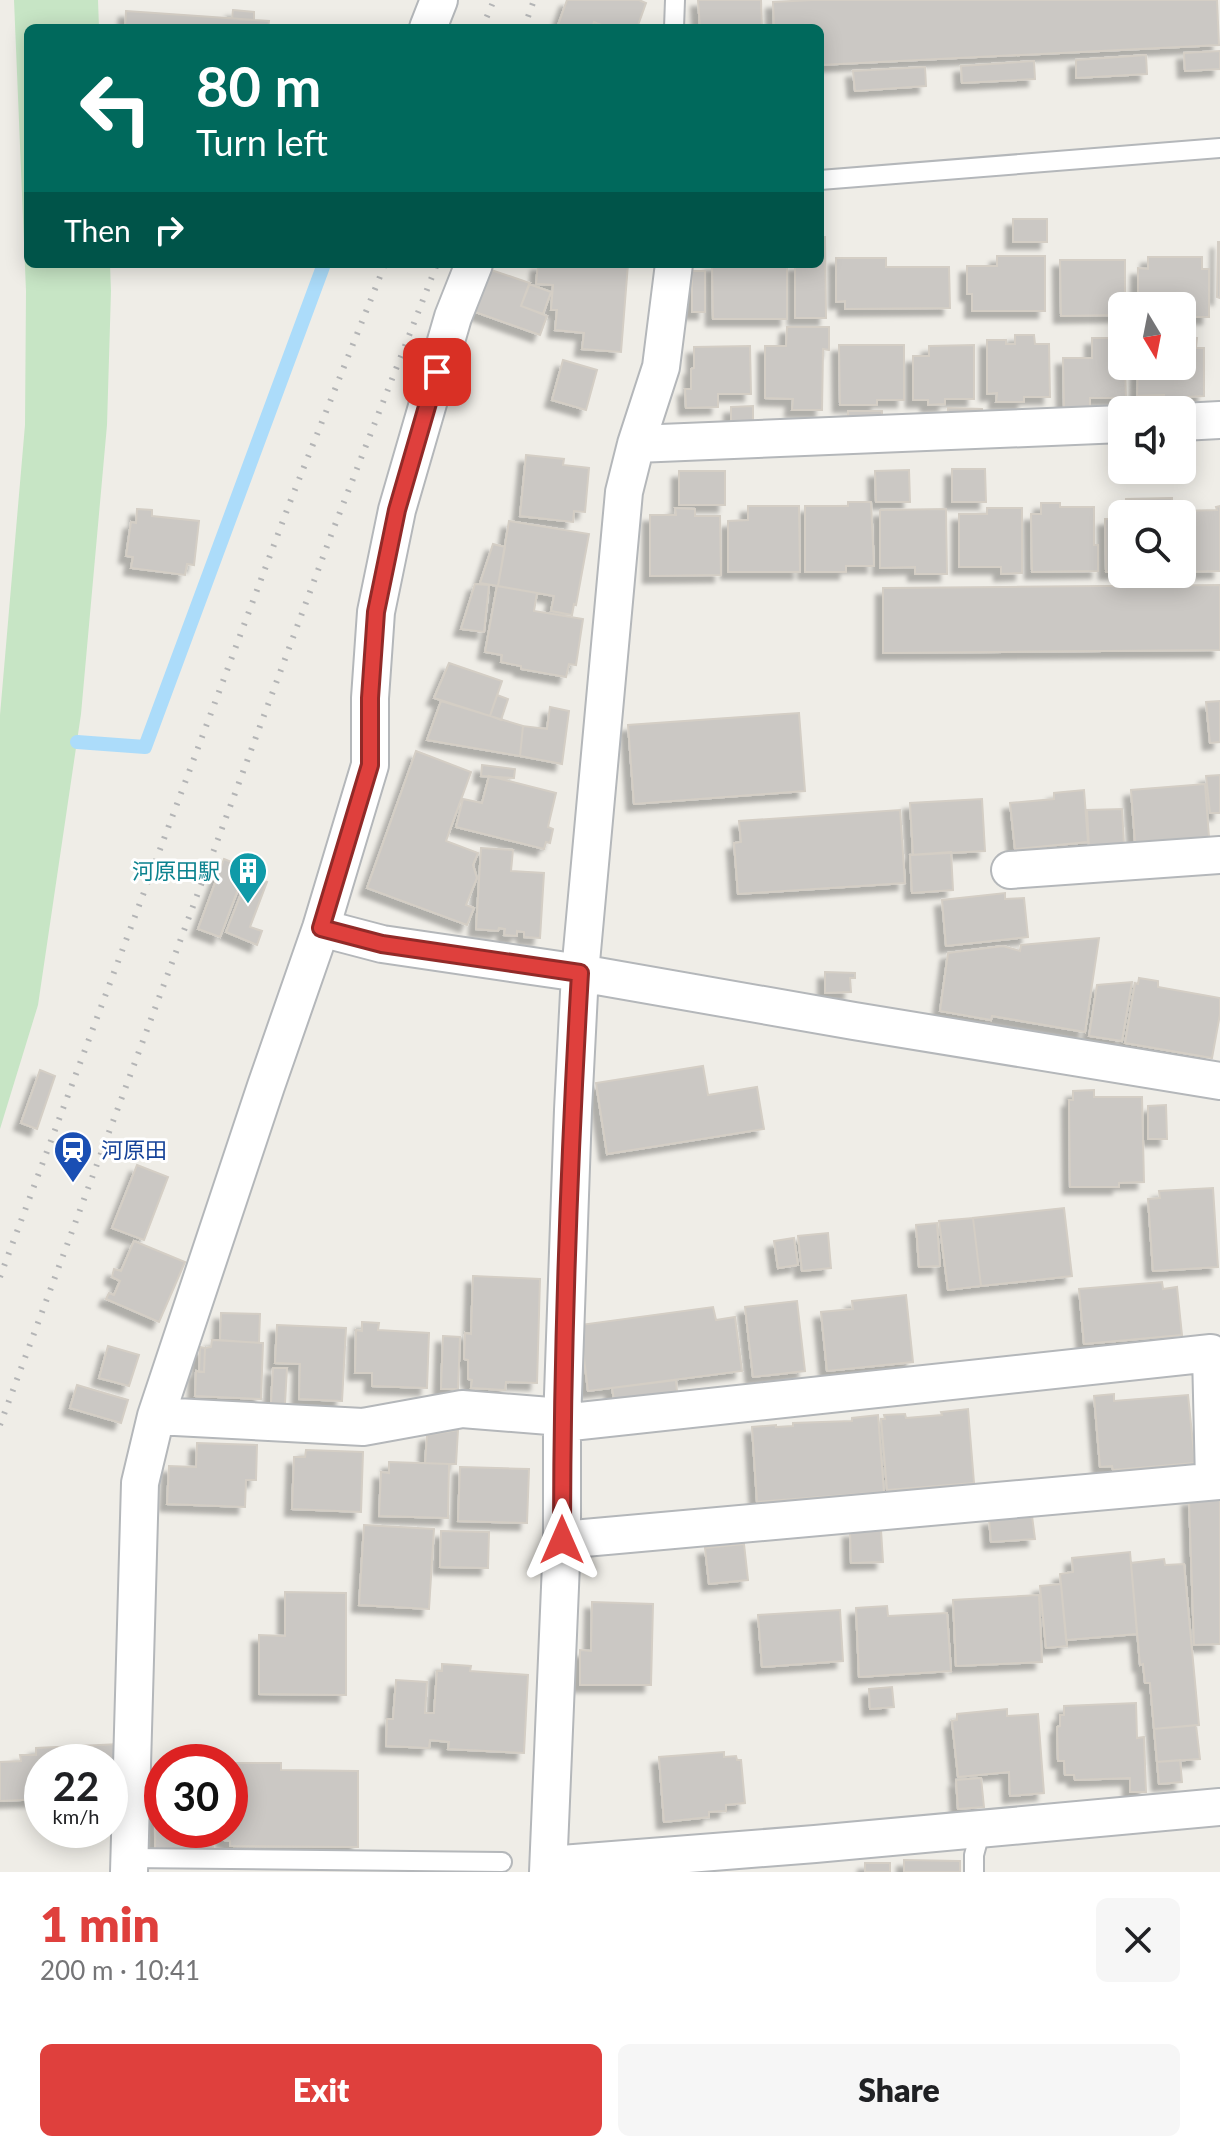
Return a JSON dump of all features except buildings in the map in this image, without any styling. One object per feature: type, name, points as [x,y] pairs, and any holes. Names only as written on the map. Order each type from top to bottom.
[{"type":"street","points":[[430,24],[439,0]]},
{"type":"street","points":[[129,1865],[140,1483],[156,1416],[321,928],[370,765],[370,698],[376,612],[397,510],[453,317],[472,268]]},
{"type":"street","points":[[673,268],[661,367],[624,492],[580,973],[548,1868],[1220,1807]]},
{"type":"street","points":[[1196,421],[1220,420]]},
{"type":"street","points":[[636,444],[1108,425]]},
{"type":"street","points":[[1010,870],[1220,855]]},
{"type":"street","points":[[321,928],[382,944],[580,973],[1220,1081]]},
{"type":"street","points":[[156,1416],[363,1427],[462,1409],[562,1420],[1211,1353],[1217,1481],[562,1540]]},
{"type":"lane","points":[[674,24],[675,0]]},
{"type":"lane","points":[[824,180],[1220,148]]},
{"type":"lane","points":[[974,1872],[974,1855],[981,1829]]},
{"type":"lane","points":[[129,1865],[502,1862]]},
{"type":"green space","points":[[14,0],[98,0],[99,24],[24,24],[24,242]]},
{"type":"green space","points":[[25,268],[110,268],[107,425],[81,714],[38,1005],[0,1129],[0,715],[25,425]]},
{"type":"waterway","points":[[77,742],[145,747],[323,268]]},
{"type":"railway","points":[[484,24],[494,0]]},
{"type":"railway","points":[[525,24],[534,0]]},
{"type":"railway","points":[[0,1277],[290,502],[383,268]]},
{"type":"railway","points":[[0,1425],[333,530],[435,268]]},
{"type":"place","name":"河原田駅","points":[[248,905]]},
{"type":"place","name":"河原田","points":[[73,1184]]},
{"type":"route","points":[[437,372],[397,510],[376,612],[370,698],[370,765],[321,928],[382,944],[580,973],[562,1423],[562,1540]]}]
